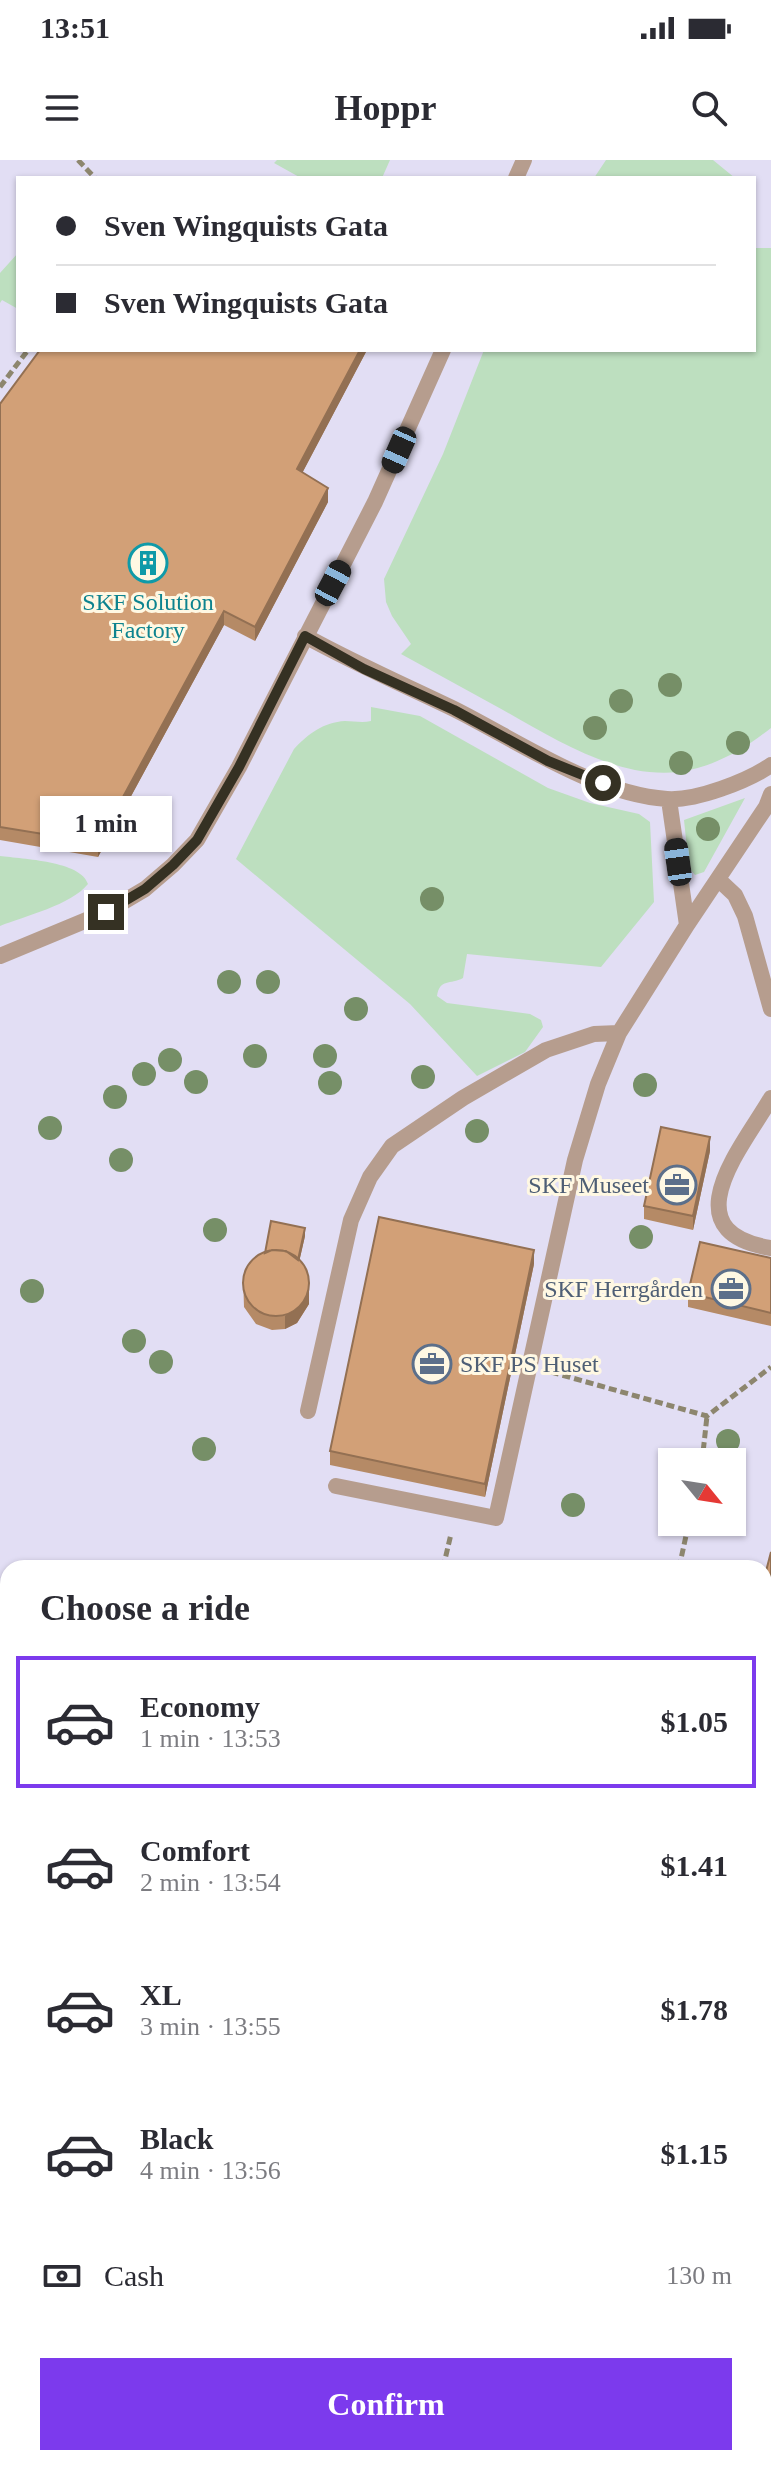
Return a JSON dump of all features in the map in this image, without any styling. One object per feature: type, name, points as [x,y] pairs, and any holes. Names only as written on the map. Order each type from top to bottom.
[{"type":"lane","points":[[0,956],[106,912],[145,889],[197,840],[216,810],[375,502],[442,352]]},
{"type":"lane","points":[[305,636],[548,761],[603,783],[669,800],[707,794],[771,768]]},
{"type":"lane","points":[[336,1486],[496,1518],[575,1160],[598,1084],[619,1033],[766,807],[771,794]]},
{"type":"lane","points":[[669,800],[687,925]]},
{"type":"lane","points":[[719,880],[735,895],[745,916],[771,1009]]},
{"type":"lane","points":[[308,1411],[351,1220],[370,1177],[392,1146],[463,1098],[546,1050],[594,1034],[619,1033]]},
{"type":"lane","points":[[771,1098],[741,1142],[725,1173],[719,1194],[719,1211],[725,1227],[739,1238],[771,1248]]},
{"type":"path","points":[[78,160],[93,176]]},
{"type":"path","points":[[0,387],[26,352]]},
{"type":"path","points":[[531,1366],[707,1416]]},
{"type":"path","points":[[704,1448],[707,1416],[771,1367]]},
{"type":"path","points":[[445,1560],[457,1511]]},
{"type":"path","points":[[681,1560],[686,1536]]},
{"type":"shaded area","points":[[0,160],[771,160],[771,1560],[0,1560]]},
{"type":"green space","points":[[277,160],[390,160],[383,176],[297,176],[274,163]]},
{"type":"green space","points":[[606,160],[713,160],[733,176],[595,176]]},
{"type":"green space","points":[[756,248],[771,248],[771,728],[739,750],[704,766],[679,772],[655,773],[632,769],[609,763],[565,744],[401,654],[411,644],[386,602],[384,579],[443,454],[483,352],[756,352]]},
{"type":"green space","points":[[16,255],[16,308],[2,300],[0,303],[0,273]]},
{"type":"green space","points":[[371,707],[420,716],[548,788],[590,803],[639,814],[650,822],[654,902],[601,967],[467,954],[463,978],[440,987],[437,996],[447,1003],[530,1014],[541,1020],[543,1027],[525,1052],[477,1076],[410,1004],[236,859],[294,749],[323,726],[345,721],[371,721]]},
{"type":"green space","points":[[745,798],[704,872],[695,875],[689,868],[684,820]]},
{"type":"green space","points":[[0,856],[63,866],[75,870],[88,884],[59,904],[0,926]]},
{"type":"building","name":"SKF Solution Factory","points":[[39,352],[359,352],[297,469],[328,488],[255,627],[224,611],[98,843],[0,827],[0,404]]},
{"type":"building","name":"SKF Museet","points":[[661,1127],[710,1137],[693,1216],[644,1206]]},
{"type":"building","name":"SKF PS Huset","points":[[379,1217],[534,1250],[485,1484],[330,1451]]},
{"type":"building","points":[[271,1221],[305,1228],[298,1260],[286,1251],[265,1253]]},
{"type":"building","name":"SKF Herrgården","points":[[700,1242],[771,1258],[771,1313],[688,1293]]},
{"type":"building","points":[[276,1250],[299,1260],[309,1283],[299,1306],[276,1316],[253,1306],[243,1283],[253,1260]]},
{"type":"place","name":"SKF Solution Factory","points":[[148,563]]},
{"type":"place","name":"SKF Museet","points":[[677,1185]]},
{"type":"place","name":"SKF Herrgården","points":[[731,1289]]},
{"type":"place","name":"SKF PS Huset","points":[[432,1364]]},
{"type":"route","points":[[106,912],[145,889],[197,840],[239,767],[305,636],[548,761],[603,783]]}]
